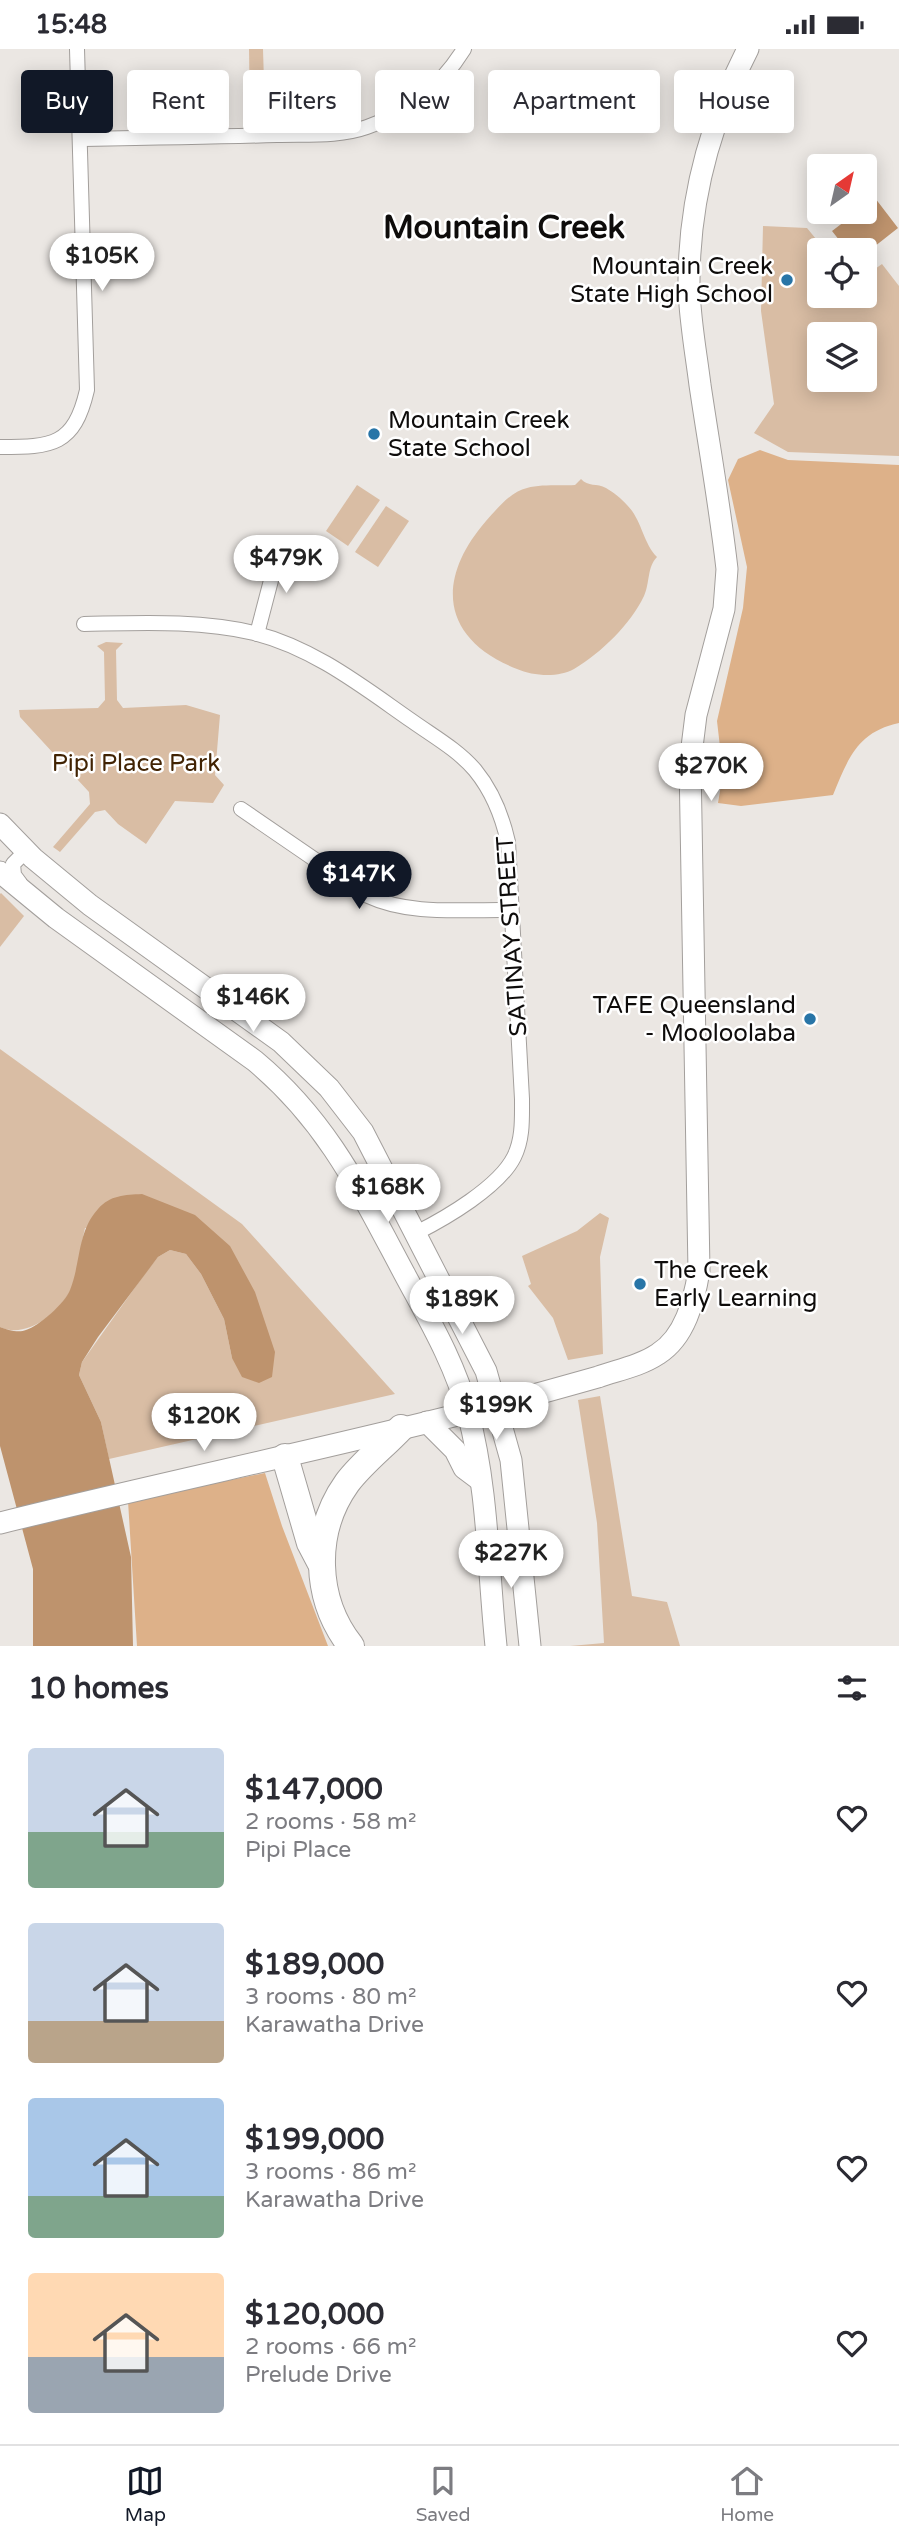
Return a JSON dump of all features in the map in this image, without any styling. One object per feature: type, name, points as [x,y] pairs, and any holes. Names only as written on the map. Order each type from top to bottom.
[{"type":"highway","points":[[321,1563],[327,1528],[340,1495],[358,1470],[401,1429]]},
{"type":"highway","points":[[285,1457],[310,1543],[321,1563],[330,1609],[351,1646]]},
{"type":"main road","points":[[0,1523],[401,1429],[608,1374],[661,1353],[673,1340],[694,1301],[699,1271],[699,1222],[690,763],[696,715],[724,608],[727,569],[691,322],[691,245],[699,179],[712,132],[730,83],[748,49]]},
{"type":"main road","points":[[0,824],[33,858],[90,905],[298,1056],[329,1088],[363,1132],[480,1355],[511,1460],[530,1646]]},
{"type":"main road","points":[[0,872],[56,918],[255,1061],[281,1083],[328,1138],[370,1209],[445,1349],[468,1412],[480,1480],[496,1646]]},
{"type":"main road","points":[[427,1422],[450,1443],[464,1468],[480,1480]]},
{"type":"street","points":[[0,447],[35,447],[60,439],[73,428],[82,414],[87,390],[77,49]]},
{"type":"street","points":[[80,139],[259,136],[354,131],[378,123],[416,102],[438,84],[464,49]]},
{"type":"street","points":[[257,634],[280,546]]},
{"type":"street","name":"SATINAY STREET","points":[[85,624],[158,622],[218,626],[257,634],[334,666],[452,749],[474,769],[491,793],[503,818],[508,842],[522,1132],[513,1159],[488,1187],[416,1233]]},
{"type":"street","points":[[241,809],[368,896],[384,903],[406,909],[510,910]]},
{"type":"street","points":[[33,858],[22,855],[18,857],[13,864],[14,876],[43,901],[56,918]]},
{"type":"green space","points":[[249,49],[263,49],[264,70],[249,70]]},
{"type":"green space","points":[[763,226],[807,228],[815,238],[807,238],[807,308],[877,308],[877,268],[882,264],[899,286],[899,456],[788,452],[754,433],[774,404],[761,311]]},
{"type":"green space","points":[[581,479],[606,488],[625,503],[636,517],[657,557],[638,607],[605,646],[568,672],[546,675],[523,671],[492,656],[473,642],[460,625],[454,606],[453,586],[459,565],[470,543],[486,521],[515,493],[538,486],[575,485]]},
{"type":"green space","points":[[357,485],[380,500],[348,546],[326,531]]},
{"type":"green space","points":[[386,506],[409,521],[378,567],[355,552]]},
{"type":"green space","name":"Pipi Place Park","points":[[106,642],[123,643],[116,650],[117,700],[123,708],[186,705],[220,715],[215,775],[224,785],[213,803],[175,801],[146,844],[118,824],[105,810],[95,812],[60,852],[53,847],[90,804],[89,792],[20,717],[19,710],[98,708],[105,700],[104,652],[97,646]]},
{"type":"green space","points":[[0,894],[24,916],[0,947]]},
{"type":"green space","points":[[0,1049],[242,1224],[395,1394],[109,1459],[101,1422],[79,1375],[82,1362],[146,1272],[158,1257],[170,1250],[186,1254],[201,1274],[224,1319],[232,1358],[230,1246],[85,1228],[74,1280],[63,1301],[39,1323],[20,1330],[0,1327]]},
{"type":"green space","points":[[600,1213],[609,1218],[600,1257],[603,1354],[568,1360],[553,1318],[528,1286],[531,1284],[522,1256],[577,1231]]},
{"type":"green space","points":[[600,1396],[632,1596],[667,1602],[680,1646],[570,1646],[604,1643],[597,1523],[578,1400]]},
{"type":"shaded area","points":[[877,201],[898,228],[877,245],[877,238],[838,238],[832,231],[841,224],[877,224]]},
{"type":"shaded area","points":[[760,450],[788,460],[899,465],[899,723],[885,727],[864,740],[849,759],[833,795],[741,806],[718,803],[723,773],[717,721],[743,608],[747,567],[728,480],[738,459]]},
{"type":"shaded area","points":[[142,1194],[195,1215],[230,1246],[255,1292],[275,1352],[272,1377],[259,1383],[242,1377],[232,1358],[224,1319],[201,1274],[186,1254],[170,1250],[158,1257],[98,1337],[82,1362],[79,1375],[101,1422],[131,1557],[133,1646],[33,1646],[33,1569],[0,1446],[0,1327],[23,1331],[38,1324],[51,1313],[70,1290],[91,1218],[103,1204],[113,1198]]},
{"type":"shaded area","points":[[265,1473],[282,1526],[328,1646],[137,1646],[128,1501]]},
{"type":"place","name":"Mountain Creek State High School","points":[[787,280]]},
{"type":"place","name":"Mountain Creek State School","points":[[374,434]]},
{"type":"place","name":"TAFE Queensland - Mooloolaba","points":[[810,1019]]},
{"type":"place","name":"The Creek Early Learning","points":[[640,1284]]},
{"type":"district","name":"Mountain Creek","points":[[504,228]]}]
